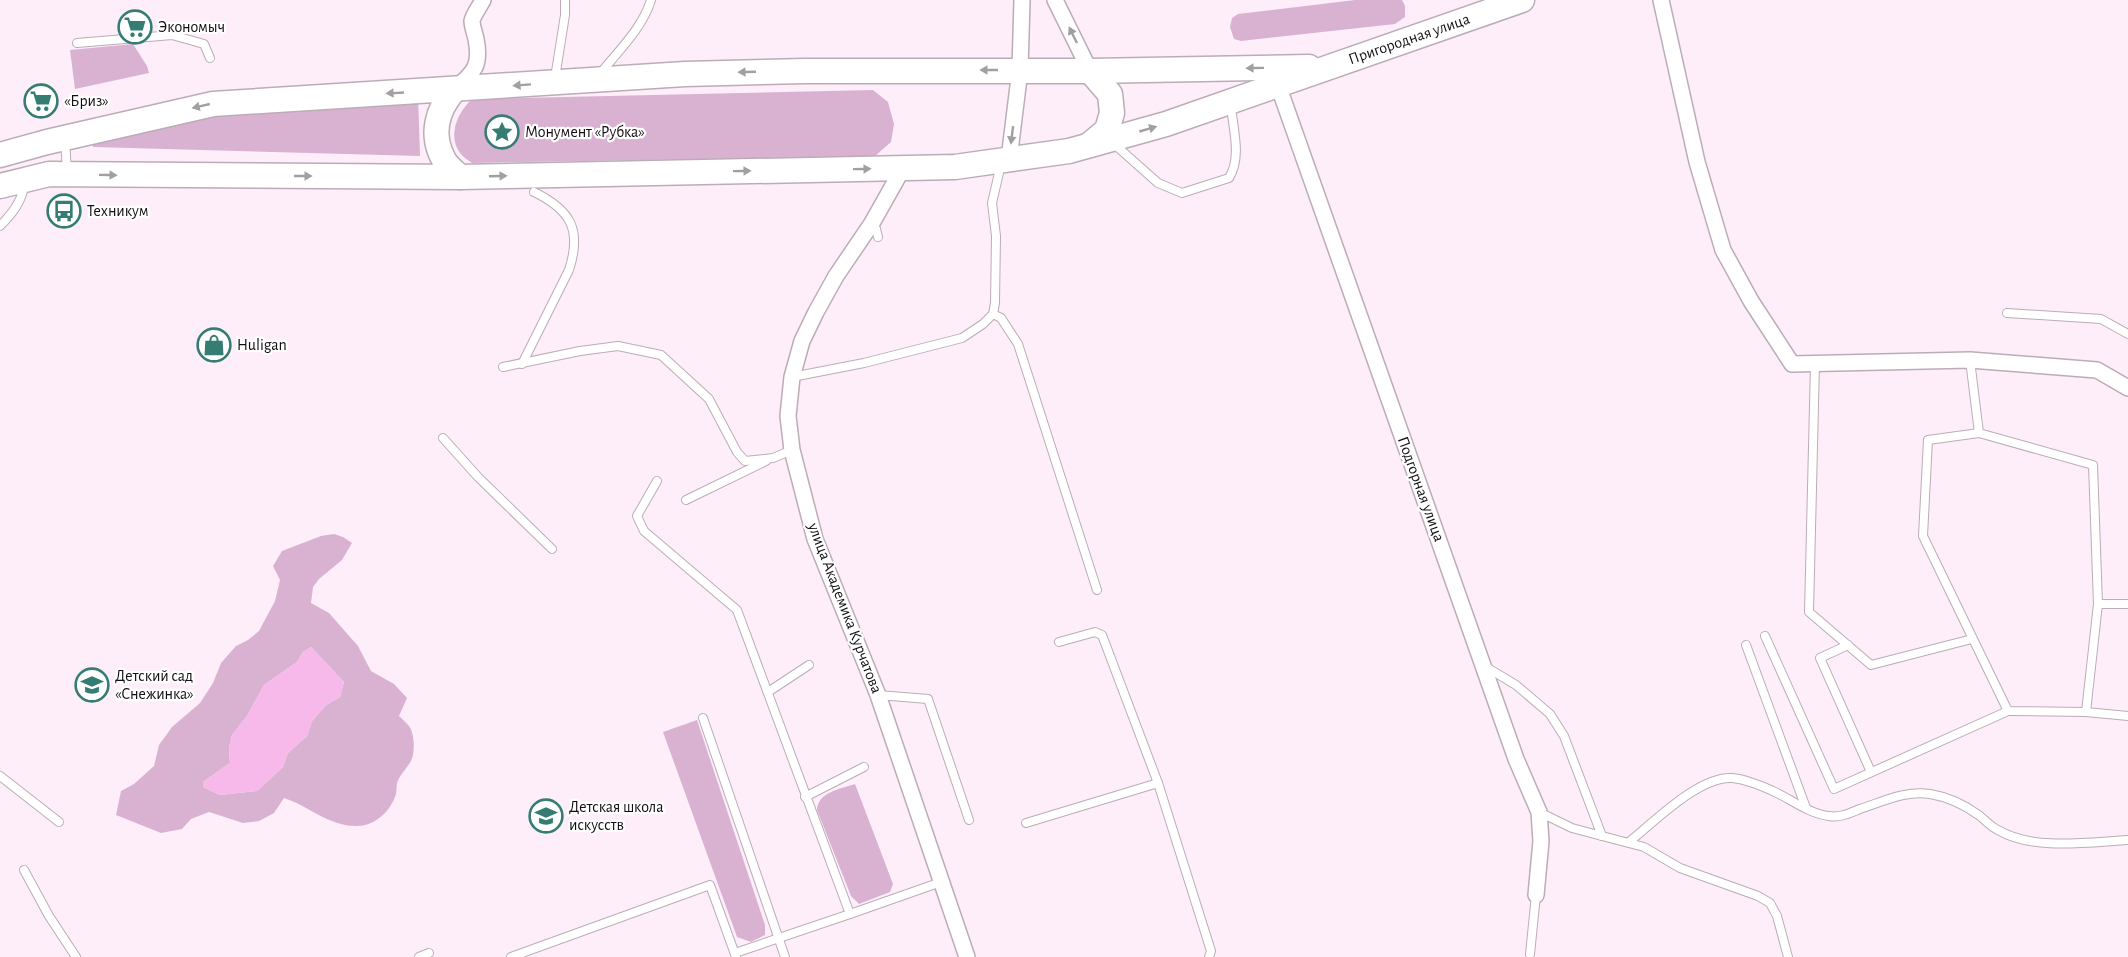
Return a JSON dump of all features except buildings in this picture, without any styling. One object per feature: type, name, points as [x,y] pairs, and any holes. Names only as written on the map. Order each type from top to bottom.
[{"type":"main road","name":"Пригородная улица","points":[[0,186],[49,174],[460,177],[955,167],[1069,151],[1099,143],[1230,102],[1522,0]]},
{"type":"main road","points":[[0,155],[65,137],[213,104],[685,74],[1330,67]]},
{"type":"main road","points":[[1090,71],[1110,94],[1112,113],[1107,130],[1099,143]]},
{"type":"main road","points":[[454,90],[442,105],[436,138],[444,160],[460,177]]},
{"type":"street","points":[[454,90],[472,75],[476,68],[477,45],[472,21],[483,0]]},
{"type":"street","points":[[1005,159],[1020,70],[1022,0]]},
{"type":"street","points":[[1055,0],[1090,71]]},
{"type":"street","points":[[1661,0],[1696,162],[1723,250],[1751,301],[1792,364],[1970,360],[2097,370],[2128,388]]},
{"type":"street","name":"Подгорная улица","points":[[1278,85],[1484,666],[1490,693],[1539,812],[1541,834],[1536,896]]},
{"type":"street","name":"улица Академика Курчатова","points":[[903,168],[875,230],[836,276],[802,341],[792,377],[788,416],[792,450],[815,539],[878,694],[967,957]]},
{"type":"lane","points":[[555,83],[565,0]]},
{"type":"lane","points":[[595,80],[647,14],[651,0]]},
{"type":"lane","points":[[77,44],[172,35],[204,44],[210,58]]},
{"type":"lane","points":[[1099,143],[1158,183],[1182,194],[1229,178],[1234,170],[1236,159],[1230,102]]},
{"type":"lane","points":[[65,137],[68,174]]},
{"type":"lane","points":[[792,377],[864,363],[962,338],[993,314],[996,236],[992,203],[1005,159]]},
{"type":"lane","points":[[0,226],[17,205],[23,192],[24,180]]},
{"type":"lane","points":[[522,364],[569,270],[574,254],[574,237],[570,220],[552,201],[534,192]]},
{"type":"lane","points":[[2007,313],[2101,319],[2128,334]]},
{"type":"lane","points":[[993,314],[1001,318],[1018,344],[1097,590]]},
{"type":"lane","points":[[503,368],[618,346],[661,355],[709,399],[736,452],[745,461],[773,458]]},
{"type":"lane","points":[[1970,360],[1979,433]]},
{"type":"lane","points":[[1815,364],[1809,612],[1871,665],[1972,639]]},
{"type":"lane","points":[[2008,711],[1923,536],[1928,440],[1979,433],[2093,465],[2098,604],[2086,712]]},
{"type":"lane","points":[[443,438],[478,477],[552,549]]},
{"type":"lane","points":[[686,500],[792,450]]},
{"type":"lane","points":[[657,481],[637,516],[644,531],[737,610],[850,914]]},
{"type":"lane","points":[[2098,604],[2128,604]]},
{"type":"lane","points":[[1059,642],[1095,632],[1102,635],[1158,783],[1211,951],[1209,957]]},
{"type":"lane","points":[[1765,636],[1834,789],[2008,711],[2086,712],[2128,716]]},
{"type":"lane","points":[[1746,645],[1806,808]]},
{"type":"lane","points":[[1848,645],[1820,658],[1871,772]]},
{"type":"lane","points":[[768,692],[809,665]]},
{"type":"lane","points":[[1484,666],[1516,685],[1550,714],[1564,736],[1602,836]]},
{"type":"lane","points":[[878,694],[928,699],[969,820]]},
{"type":"lane","points":[[703,718],[785,957]]},
{"type":"lane","points":[[805,797],[864,767]]},
{"type":"lane","points":[[0,776],[59,822]]},
{"type":"lane","points":[[1629,842],[1691,792],[1719,778],[1747,781],[1819,814],[1831,817],[1846,815],[1902,795],[1928,794],[1960,803],[1996,830],[2018,838],[2048,843],[2128,840]]},
{"type":"lane","points":[[1026,823],[1158,783]]},
{"type":"lane","points":[[1539,812],[1572,828],[1644,847],[1680,868],[1758,896],[1770,903],[1777,916],[1788,957]]},
{"type":"lane","points":[[24,870],[49,916],[76,957]]},
{"type":"lane","points":[[511,957],[710,885],[736,955],[941,882]]},
{"type":"lane","points":[[1530,954],[1536,896]]},
{"type":"lane","points":[[419,957],[429,953]]},
{"type":"shaded area","points":[[1355,0],[1402,0],[1405,6],[1405,17],[1395,24],[1241,41],[1234,39],[1230,27],[1232,18],[1238,14]]},
{"type":"shaded area","points":[[133,44],[149,73],[75,89],[70,50]]},
{"type":"shaded area","points":[[873,90],[888,102],[894,124],[891,142],[875,156],[472,163],[460,153],[454,139],[454,131],[462,110],[472,99]]},
{"type":"shaded area","points":[[418,95],[420,156],[93,147],[92,139],[207,109]]},
{"type":"shaded area","points":[[334,534],[352,543],[342,560],[313,587],[311,603],[329,613],[358,646],[371,671],[394,684],[407,698],[399,716],[411,729],[413,753],[411,761],[398,780],[394,800],[386,812],[375,821],[363,826],[346,825],[336,823],[284,798],[274,813],[259,821],[243,823],[209,812],[191,819],[182,829],[161,833],[116,815],[121,791],[134,784],[154,766],[159,745],[172,727],[200,703],[213,683],[221,663],[236,646],[259,631],[275,601],[280,580],[273,566],[282,551],[321,536]],"holes":[[[311,647],[344,682],[340,697],[326,705],[312,721],[307,736],[288,753],[283,767],[257,791],[220,795],[203,787],[203,782],[230,763],[229,748],[232,735],[247,716],[264,685],[297,662],[303,652]]]},
{"type":"shaded area","points":[[311,647],[344,682],[340,697],[326,705],[312,721],[307,736],[288,753],[283,767],[257,791],[220,795],[203,787],[203,782],[230,763],[229,748],[232,735],[247,716],[264,685],[297,662],[303,652]]},
{"type":"shaded area","points":[[697,720],[765,925],[765,935],[751,942],[737,937],[663,732]]},
{"type":"shaded area","points":[[855,784],[893,884],[890,892],[859,904],[851,896],[817,810],[821,799],[826,795]]},
{"type":"place","name":"Экономыч","points":[[135,27]]},
{"type":"place","name":"«Бриз»","points":[[41,101]]},
{"type":"place","name":"Монумент «Рубка»","points":[[502,132]]},
{"type":"place","name":"Техникум","points":[[64,211]]},
{"type":"place","name":"Huligan","points":[[214,345]]},
{"type":"place","name":"Детский сад «Снежинка»","points":[[92,685]]},
{"type":"place","name":"Детская школа искусств","points":[[546,816]]}]
